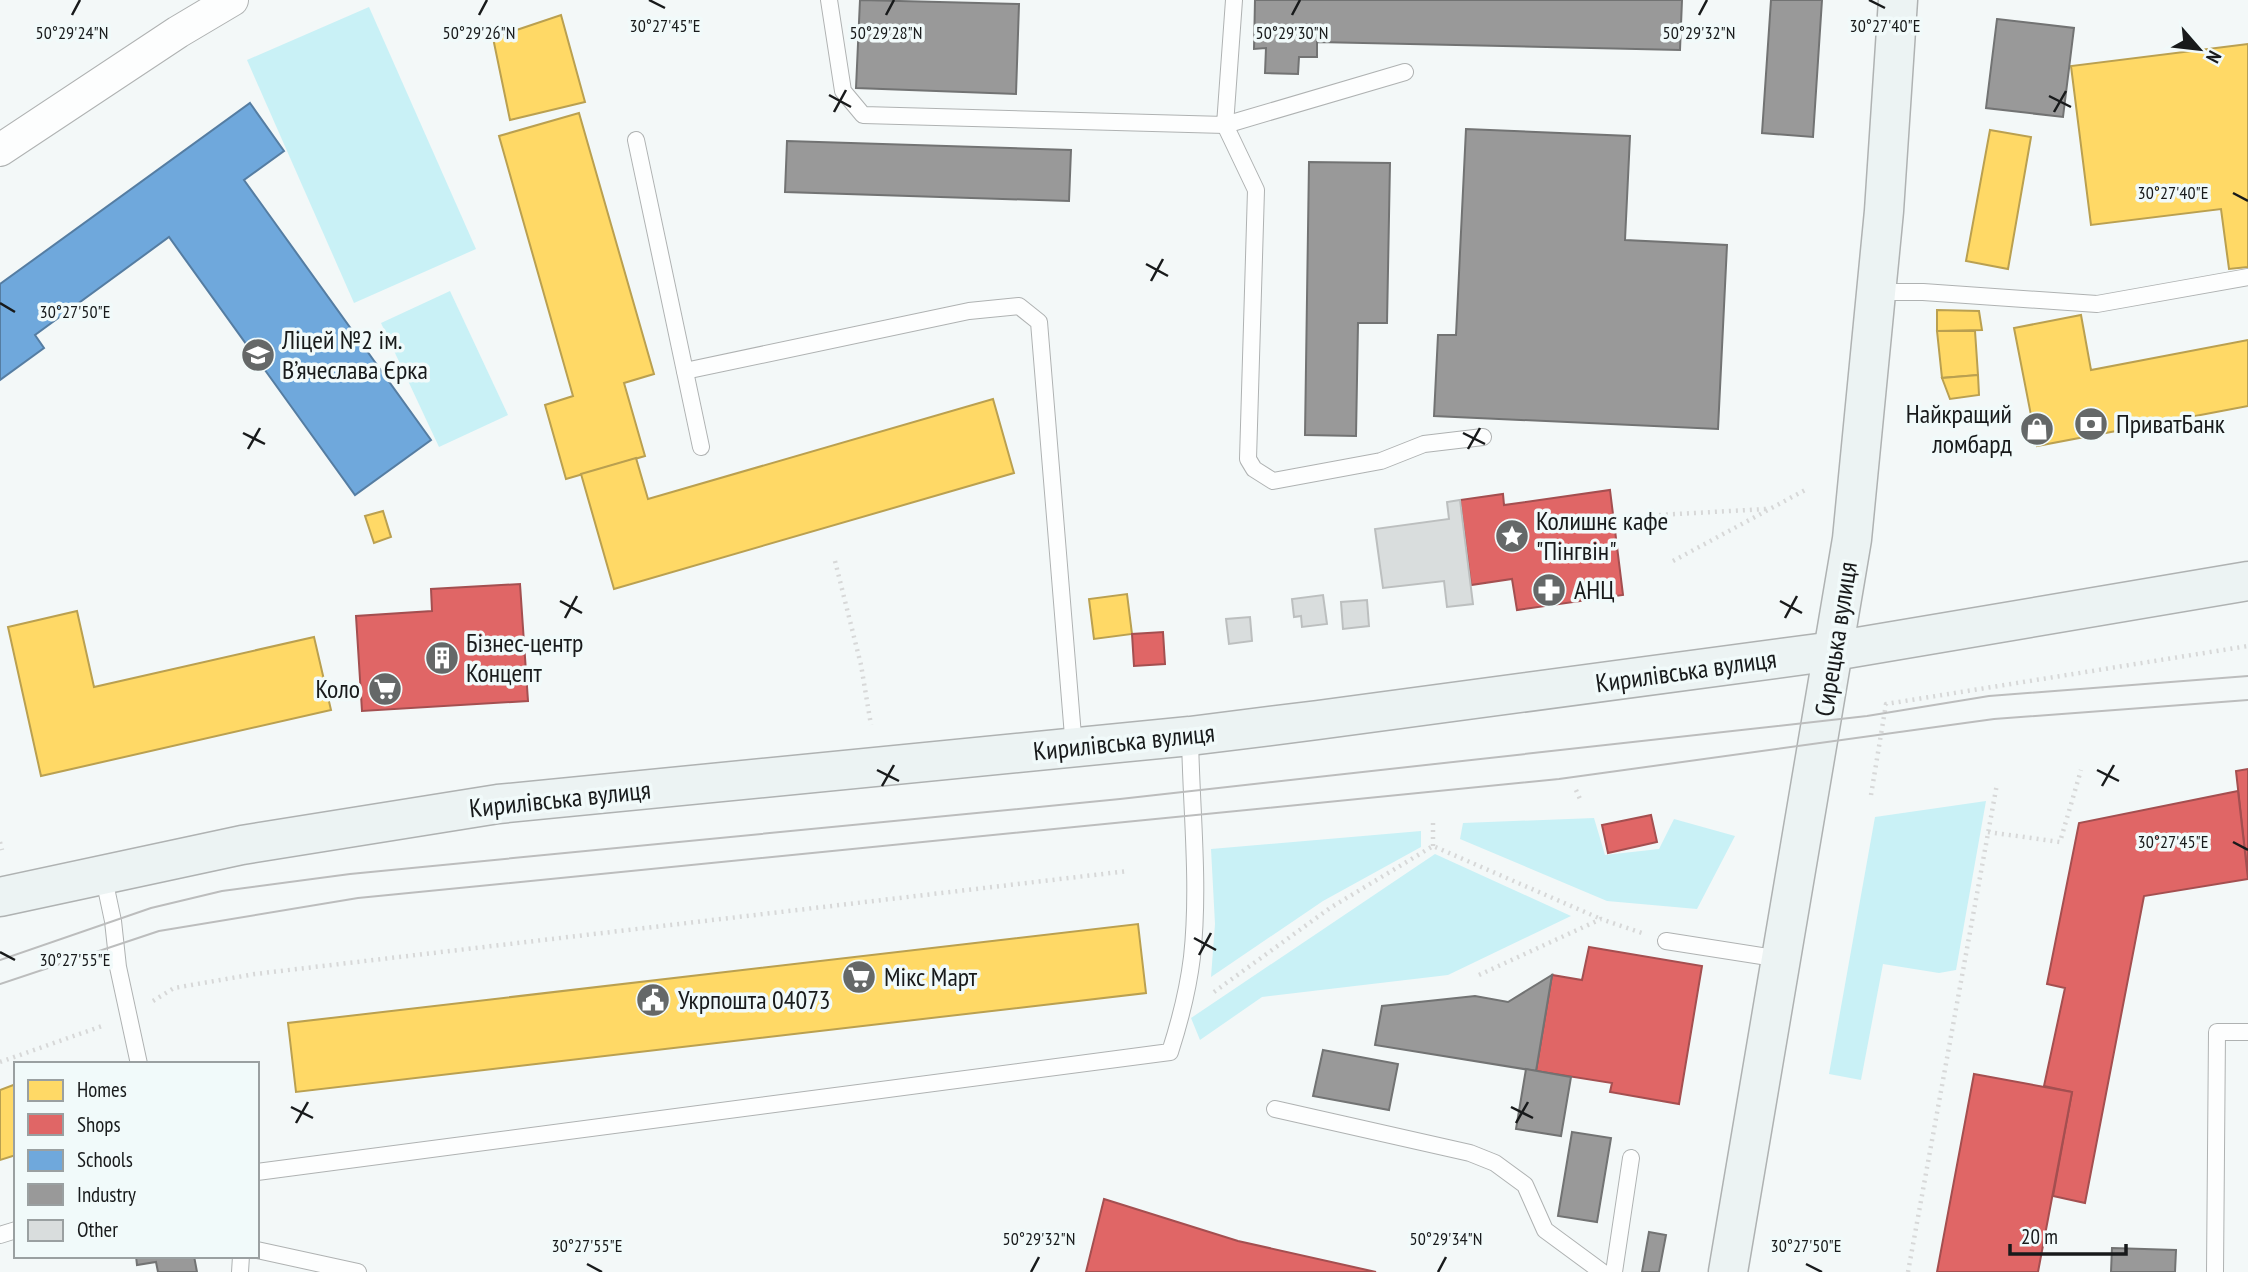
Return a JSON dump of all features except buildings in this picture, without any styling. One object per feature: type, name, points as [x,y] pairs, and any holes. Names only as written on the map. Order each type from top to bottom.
[{"type":"main road","name":"Сирецька вулиця","points":[[1728,1272],[1852,540],[1877,292],[1898,0]]},
{"type":"main road","name":"Кирилівська вулиця","points":[[0,897],[243,845],[498,804],[1190,736],[1834,651],[2248,581]]},
{"type":"street","points":[[0,150],[178,32],[232,0]]},
{"type":"lane","points":[[829,0],[843,90],[863,115],[1225,125],[1405,72]]},
{"type":"lane","points":[[1234,0],[1225,125],[1255,190],[1249,463],[1273,481],[1381,461],[1424,444],[1483,437]]},
{"type":"lane","points":[[636,140],[701,447]]},
{"type":"lane","points":[[1877,292],[1923,292],[2097,304],[2248,277]]},
{"type":"lane","points":[[685,371],[989,308],[1019,306],[1039,322],[1074,748]]},
{"type":"lane","points":[[259,1172],[1170,1052],[1182,1015],[1192,959],[1195,921],[1190,736]]},
{"type":"lane","points":[[103,874],[113,921],[118,967],[139,1062]]},
{"type":"lane","points":[[1666,941],[1783,959]]},
{"type":"lane","points":[[2215,1272],[2217,1032],[2248,1032]]},
{"type":"lane","points":[[1275,1109],[1470,1153],[1495,1163],[1525,1185],[1545,1230],[1602,1272]]},
{"type":"lane","points":[[1614,1272],[1631,1158]]},
{"type":"lane","points":[[259,1250],[358,1272]]},
{"type":"path","points":[[1673,561],[1807,489]]},
{"type":"path","points":[[1659,515],[1769,509]]},
{"type":"path","points":[[835,561],[861,665],[872,725]]},
{"type":"path","points":[[1871,795],[1886,704],[2248,646]]},
{"type":"path","points":[[1988,832],[2060,842],[2081,770]]},
{"type":"path","points":[[1908,1272],[1997,784]]},
{"type":"path","points":[[1576,790],[1580,799]]},
{"type":"path","points":[[1433,820],[1433,846]]},
{"type":"path","points":[[0,842],[2,850]]},
{"type":"path","points":[[1182,1015],[1330,908],[1433,846]]},
{"type":"path","points":[[1433,846],[1601,919],[1666,941]]},
{"type":"path","points":[[0,1062],[129,1017],[174,988],[255,974],[1128,871]]},
{"type":"path","points":[[1479,975],[1601,919]]},
{"type":"shaded area","points":[[369,7],[476,249],[354,303],[247,60]]},
{"type":"shaded area","points":[[450,291],[508,415],[439,447],[381,323]]},
{"type":"shaded area","points":[[1986,801],[1956,970],[1939,973],[1883,964],[1861,1080],[1829,1074],[1875,817]]},
{"type":"shaded area","points":[[1594,818],[1605,855],[1659,849],[1674,819],[1735,836],[1697,909],[1607,901],[1460,839],[1463,823]]},
{"type":"shaded area","points":[[1421,831],[1421,847],[1323,901],[1211,977],[1215,924],[1211,849]]},
{"type":"shaded area","points":[[1435,854],[1571,916],[1448,975],[1262,997],[1200,1040],[1191,1018]]},
{"type":"tram line","points":[[0,960],[151,908],[222,891],[350,874],[1120,799],[1867,716],[1989,696],[2248,676]]},
{"type":"tram line","points":[[0,984],[159,931],[358,898],[1559,779],[1994,719],[2248,700]]},
{"type":"place","name":"Ліцей №2 ім. В’ячеслава Єрка","points":[[258,355]]},
{"type":"place","name":"ПриватБанк","points":[[2091,424]]},
{"type":"place","name":"Найкращий ломбард","points":[[2037,429]]},
{"type":"place","name":"Колишнє кафе \"Пінгвін\"","points":[[1512,536]]},
{"type":"place","name":"АНЦ","points":[[1549,590]]},
{"type":"place","name":"Бізнес-центр Концепт","points":[[442,658]]},
{"type":"place","name":"Коло","points":[[385,689]]},
{"type":"place","name":"Мікс Март","points":[[859,977]]},
{"type":"place","name":"Укрпошта 04073","points":[[653,1000]]}]
